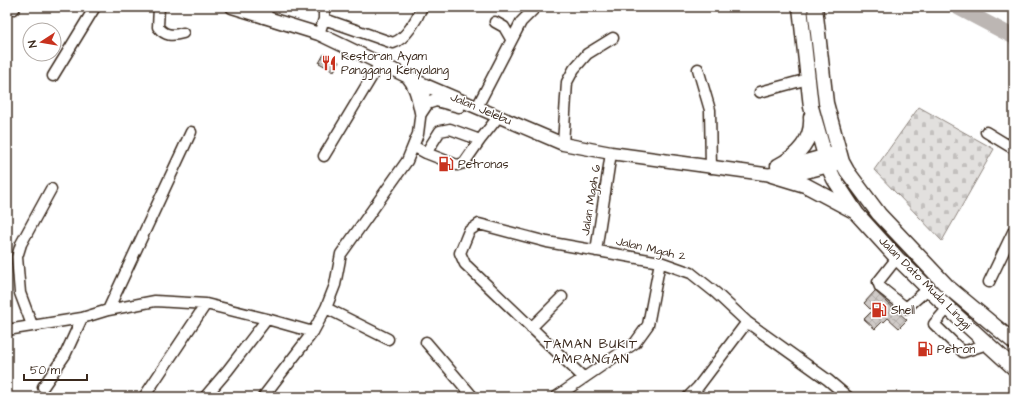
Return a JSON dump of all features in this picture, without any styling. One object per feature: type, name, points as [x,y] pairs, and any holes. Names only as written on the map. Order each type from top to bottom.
[{"type":"highway","name":"Jalan Dato Muda Linggi","points":[[800,11],[811,107],[826,161],[834,179],[858,214],[896,258],[1014,368]]},
{"type":"highway","name":"Jalan Dato Muda Linggi","points":[[815,14],[826,103],[841,157],[847,171],[884,220],[949,288],[1014,342]]},
{"type":"highway","points":[[811,107],[812,121],[809,136],[802,149],[775,171],[805,185],[858,214]]},
{"type":"main road","name":"Jalan Jelebu","points":[[234,8],[266,12],[319,34],[428,86],[563,144],[611,153],[741,171],[802,173],[826,161],[841,157]]},
{"type":"main road","points":[[406,76],[412,82],[421,112]]},
{"type":"main road","points":[[421,112],[427,103],[436,100],[494,114]]},
{"type":"street","points":[[53,76],[95,7]]},
{"type":"street","points":[[159,7],[158,27],[162,33],[173,36],[183,34]]},
{"type":"street","points":[[319,34],[324,19],[324,7]]},
{"type":"street","points":[[324,19],[393,43],[399,41],[417,20],[422,7]]},
{"type":"street","points":[[477,107],[521,22],[536,7]]},
{"type":"street","points":[[495,22],[504,27],[511,39]]},
{"type":"street","points":[[563,144],[567,82],[577,65],[587,54],[613,38]]},
{"type":"street","points":[[324,156],[380,63]]},
{"type":"street","points":[[698,70],[710,110],[711,168]]},
{"type":"street","points":[[760,92],[808,79]]},
{"type":"street","points":[[263,397],[313,332],[326,308],[335,285],[341,254],[407,161],[418,134],[422,102],[428,86]]},
{"type":"street","points":[[413,146],[426,153],[457,165],[464,163],[480,140],[494,114]]},
{"type":"street","points":[[426,153],[440,131],[450,129],[480,140]]},
{"type":"street","points":[[108,310],[191,132]]},
{"type":"street","points":[[986,132],[1014,149]]},
{"type":"street","name":"Jalan Mgah 6","points":[[596,251],[611,153]]},
{"type":"street","points":[[32,326],[20,293],[17,258],[22,244],[51,189]]},
{"type":"street","name":"Jalan Mgah 2","points":[[532,328],[465,264],[460,252],[469,231],[479,224],[547,242],[660,262],[692,272],[747,322],[828,380],[848,397]]},
{"type":"street","points":[[989,282],[1010,250],[1014,230]]},
{"type":"street","points":[[896,258],[878,282],[880,287],[906,308],[928,289]]},
{"type":"street","points":[[556,397],[635,343],[648,325],[660,262]]},
{"type":"street","points":[[562,298],[532,328],[584,378]]},
{"type":"street","points":[[7,330],[82,318],[108,310],[155,302],[206,304],[313,332]]},
{"type":"street","points":[[144,397],[206,304]]},
{"type":"street","points":[[326,308],[388,339]]},
{"type":"street","points":[[948,308],[934,324],[963,352],[987,344]]},
{"type":"street","points":[[43,387],[65,355],[82,318]]},
{"type":"street","points":[[206,397],[267,319]]},
{"type":"street","points":[[688,397],[698,387],[747,322]]},
{"type":"street","points":[[426,342],[473,397]]},
{"type":"green space","points":[[919,107],[994,149],[942,241],[874,170]]},
{"type":"building","name":"Restoran Ayam Panggang Kenyalang","points":[[324,54],[339,62],[334,71],[319,63]]},
{"type":"building","points":[[875,291],[907,320],[899,328],[888,318],[875,329],[864,319],[872,311],[864,303]]},
{"type":"waterway","points":[[957,7],[1014,37]]},
{"type":"place","name":"Restoran Ayam Panggang Kenyalang","points":[[329,63]]},
{"type":"place","name":"Petronas","points":[[446,164]]},
{"type":"place","name":"Shell","points":[[879,310]]},
{"type":"place","name":"Petron","points":[[925,349]]},
{"type":"district","name":"TAMAN BUKIT AMPANGAN","points":[[591,352]]}]
